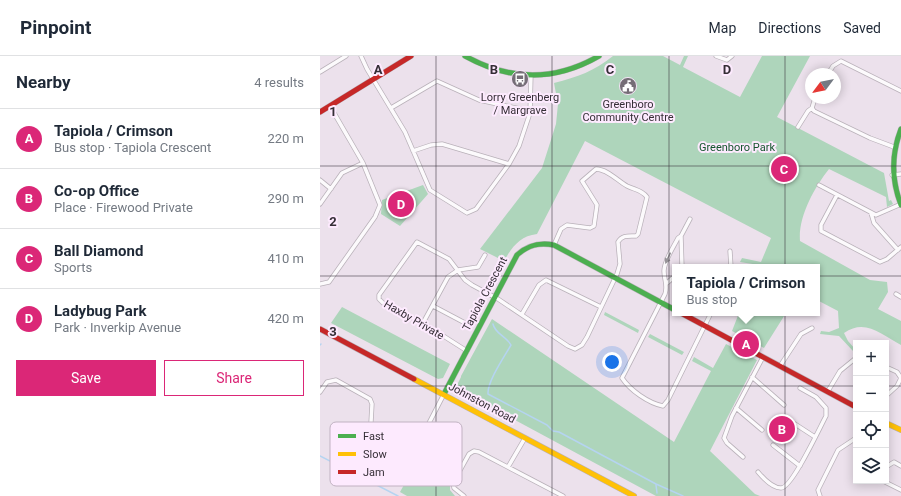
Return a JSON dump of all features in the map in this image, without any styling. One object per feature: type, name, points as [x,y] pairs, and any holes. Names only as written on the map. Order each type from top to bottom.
[{"type":"street","points":[[320,72],[346,56]]},
{"type":"street","points":[[361,56],[373,80],[405,132],[430,190],[467,213],[476,209],[509,164],[519,146],[530,111],[531,75]]},
{"type":"street","points":[[320,112],[411,56]]},
{"type":"street","points":[[465,56],[494,70],[513,74],[531,75],[565,72],[599,56]]},
{"type":"street","points":[[716,56],[727,60],[732,56]]},
{"type":"street","points":[[832,68],[840,61],[901,91]]},
{"type":"street","points":[[391,108],[437,81],[479,100],[530,111]]},
{"type":"street","points":[[798,127],[814,104]]},
{"type":"street","points":[[320,284],[329,282],[379,210],[379,200],[363,163],[330,106]]},
{"type":"street","points":[[812,108],[814,111],[870,138],[894,147]]},
{"type":"street","points":[[819,185],[876,215],[901,204],[894,186],[892,175],[894,147],[901,129]]},
{"type":"street","points":[[413,151],[431,145],[442,144],[509,164]]},
{"type":"street","points":[[320,204],[342,173],[363,163]]},
{"type":"street","points":[[458,270],[472,284],[522,314],[568,346],[575,349],[582,345],[615,279],[620,264],[618,242],[623,236],[636,236],[638,234],[648,199],[644,192],[628,187],[604,171],[596,169],[582,181],[597,205],[594,226],[590,228],[567,224],[561,229],[554,245]]},
{"type":"street","points":[[892,175],[901,174]]},
{"type":"street","points":[[320,180],[331,189]]},
{"type":"street","points":[[837,195],[821,225],[821,231],[880,262],[887,259],[899,249],[874,223],[872,213]]},
{"type":"street","points":[[690,219],[681,236],[678,238],[665,266],[664,272],[667,283],[665,294],[622,378],[626,385],[654,404],[663,406],[668,400],[710,316]]},
{"type":"street","points":[[681,236],[682,264]]},
{"type":"street","name":"Haxby Private","points":[[458,270],[449,259],[417,242],[380,295],[379,299],[383,303],[423,323],[467,350]]},
{"type":"street","name":"Tapiola Crescent","points":[[444,394],[517,255],[528,246],[539,243],[554,245],[672,308]]},
{"type":"street","points":[[730,251],[731,264]]},
{"type":"street","points":[[423,323],[448,277],[458,270],[478,267],[486,255]]},
{"type":"street","points":[[667,283],[672,279]]},
{"type":"street","points":[[522,314],[539,285],[546,280],[601,307]]},
{"type":"street","points":[[896,294],[901,297]]},
{"type":"street","points":[[433,306],[467,324]]},
{"type":"street","points":[[687,316],[853,405]]},
{"type":"street","points":[[780,366],[801,334],[812,328]]},
{"type":"street","name":"Johnston Road","points":[[320,329],[634,496]]},
{"type":"street","points":[[743,457],[724,440],[736,408],[763,357]]},
{"type":"street","points":[[828,391],[840,371],[853,360]]},
{"type":"street","points":[[889,368],[897,372],[900,378],[897,386],[889,393]]},
{"type":"street","points":[[752,377],[784,405]]},
{"type":"street","points":[[320,392],[326,382],[336,380],[368,396],[372,404],[371,422]]},
{"type":"street","points":[[758,472],[770,483],[782,488],[800,466],[815,437],[827,410],[816,397],[800,388]]},
{"type":"street","points":[[816,397],[821,388]]},
{"type":"street","points":[[430,422],[444,394]]},
{"type":"street","points":[[736,408],[762,430]]},
{"type":"street","points":[[779,417],[795,424],[815,437]]},
{"type":"street","points":[[889,424],[901,430]]},
{"type":"street","points":[[508,467],[525,438]]},
{"type":"street","points":[[820,496],[818,490],[838,450],[853,440]]},
{"type":"street","points":[[773,445],[800,466]]},
{"type":"street","points":[[462,467],[469,454],[474,451],[479,452],[563,496]]},
{"type":"street","points":[[889,465],[894,462],[901,466]]},
{"type":"street","points":[[889,484],[901,489]]},
{"type":"street","points":[[454,486],[464,496]]},
{"type":"green space","name":"Greenboro Park","points":[[613,56],[663,56],[680,65],[684,56],[688,56],[683,67],[740,97],[762,56],[810,56],[777,117],[884,173],[889,201],[891,200],[893,204],[887,207],[886,197],[829,169],[808,203],[802,222],[800,241],[870,280],[887,282],[888,292],[878,309],[901,321],[901,345],[880,332],[866,327],[859,327],[844,333],[853,347],[853,351],[839,336],[820,334],[821,331],[829,332],[839,328],[838,311],[820,302],[820,264],[753,264],[740,262],[742,258],[761,262],[771,238],[585,141],[537,234],[526,237],[517,243],[504,261],[480,249],[542,168],[556,124],[558,104],[554,83],[585,73],[599,66]]},
{"type":"green space","points":[[423,185],[428,194],[400,226],[381,214],[382,200]]},
{"type":"green space","points":[[342,307],[450,364],[443,378],[438,379],[331,323]]},
{"type":"green space","points":[[605,312],[639,330],[638,333],[604,315]]},
{"type":"green space","points":[[738,316],[784,316],[764,348],[732,331]]},
{"type":"green space","points":[[492,319],[674,442],[711,371],[692,361],[694,357],[713,368],[726,344],[757,360],[710,451],[755,494],[760,496],[656,496],[459,390],[457,385],[461,376]]},
{"type":"green space","points":[[650,334],[684,352],[682,355],[648,337]]},
{"type":"green space","points":[[403,486],[450,486],[450,490],[455,496],[407,496],[400,492]]},
{"type":"waterway","points":[[493,324],[498,333],[511,345],[493,376],[488,389],[488,394],[547,425],[553,431],[559,432],[656,484],[683,496]]},
{"type":"waterway","points":[[320,456],[330,461]]},
{"type":"waterway","points":[[656,485],[657,493]]},
{"type":"waterway","points":[[378,486],[398,496]]},
{"type":"traffic: fast","points":[[465,56],[499,70],[515,74],[532,75],[549,74],[565,70],[599,56]]},
{"type":"traffic: fast","points":[[901,129],[895,148],[894,158],[895,186],[901,205]]},
{"type":"traffic: fast","points":[[444,394],[517,255],[534,245],[554,245],[672,308]]},
{"type":"traffic: slow","points":[[414,379],[634,496]]},
{"type":"traffic: slow","points":[[889,424],[901,430]]},
{"type":"traffic: jam","points":[[320,112],[411,56]]},
{"type":"traffic: jam","points":[[687,316],[853,405]]},
{"type":"traffic: jam","points":[[320,329],[414,379]]},
{"type":"place","name":"Lorry Greenberg / Margrave","points":[[520,79]]},
{"type":"place","name":"Greenboro Community Centre","points":[[628,86]]},
{"type":"place","name":"Ball Diamond","points":[[784,169]]},
{"type":"place","name":"Ladybug Park","points":[[401,204]]},
{"type":"place","name":"Tapiola / Crimson","points":[[746,344]]},
{"type":"place","name":"Co-op Office","points":[[782,429]]}]
